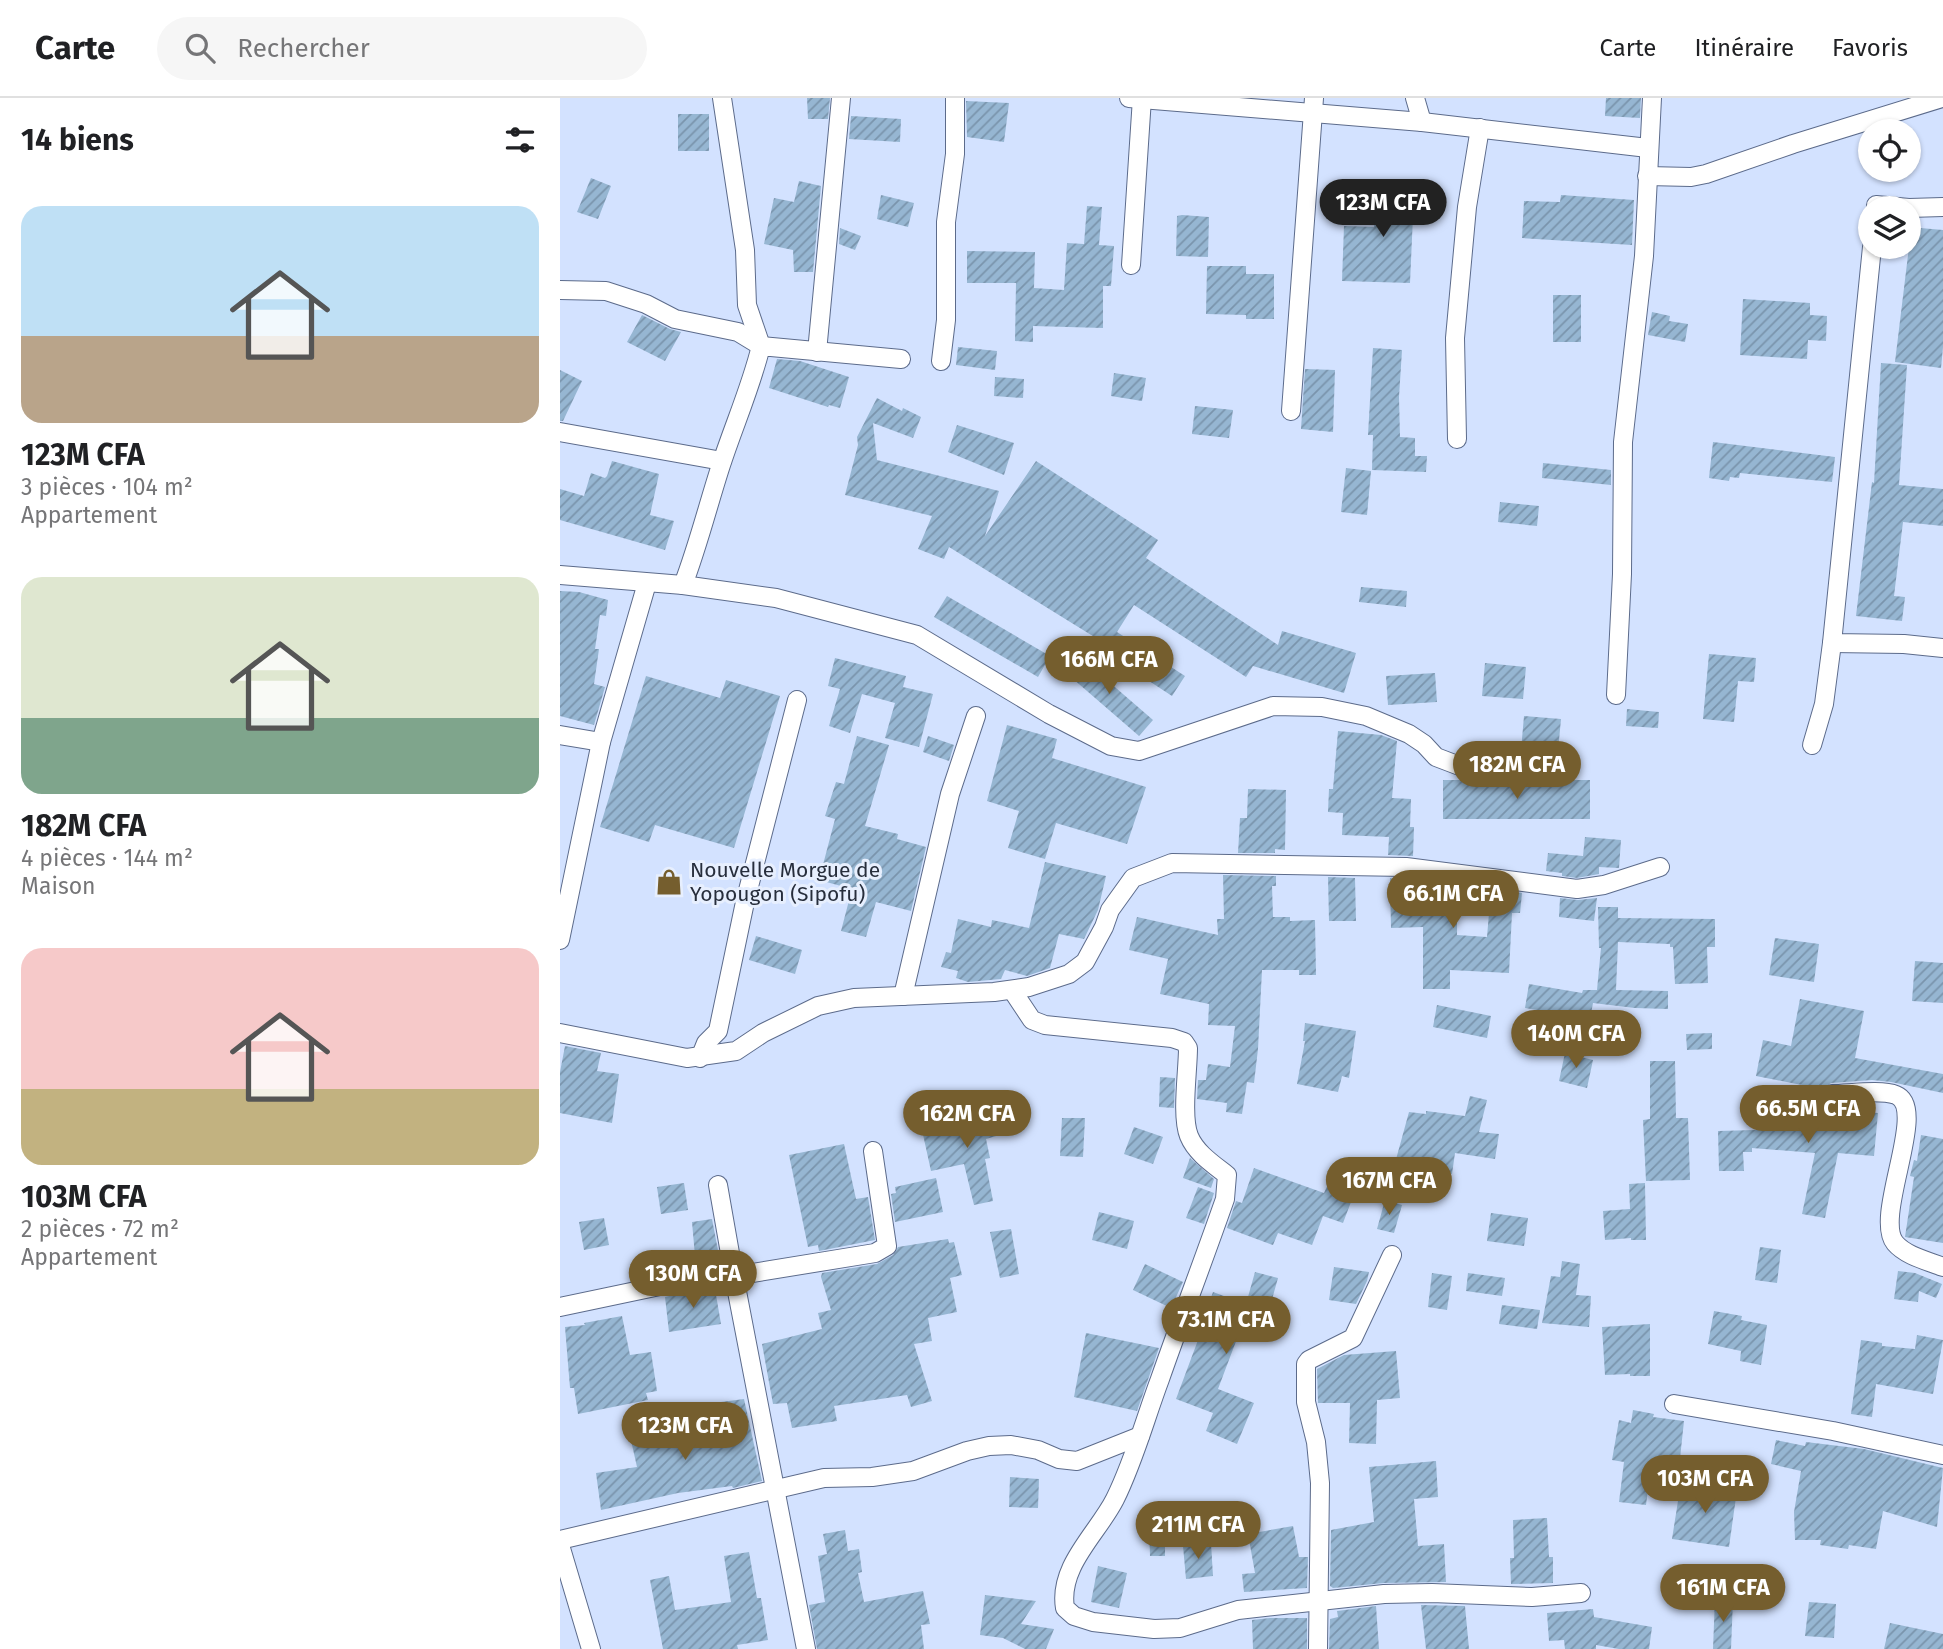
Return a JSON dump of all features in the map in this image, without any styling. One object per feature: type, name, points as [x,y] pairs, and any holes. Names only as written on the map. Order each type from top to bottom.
[{"type":"street","points":[[682,585],[754,375],[761,346],[747,305],[745,250],[722,98]]},
{"type":"street","points":[[817,352],[841,98]]},
{"type":"street","points":[[941,361],[946,320],[946,222],[955,154],[955,98]]},
{"type":"street","points":[[1129,98],[1314,105],[1422,122],[1648,148]]},
{"type":"street","points":[[1131,265],[1142,98]]},
{"type":"street","points":[[1415,98],[1422,122]]},
{"type":"street","points":[[1616,695],[1622,574],[1623,442],[1644,256],[1651,98]]},
{"type":"street","points":[[1647,176],[1691,177],[1706,174],[1942,98]]},
{"type":"street","points":[[1291,411],[1314,105]]},
{"type":"street","points":[[1457,439],[1455,338],[1467,207],[1480,128]]},
{"type":"street","points":[[1921,208],[1943,207]]},
{"type":"street","points":[[1812,745],[1824,704],[1832,643],[1871,259]]},
{"type":"street","points":[[560,290],[606,291],[646,304],[675,319],[738,332],[761,346],[901,359]]},
{"type":"street","points":[[560,432],[723,461]]},
{"type":"street","points":[[560,575],[682,585],[776,598],[917,635],[1080,731],[1111,746],[1139,751],[1273,706],[1322,707],[1366,716],[1388,725],[1417,739],[1436,757],[1478,773],[1505,776],[1541,771],[1561,774]]},
{"type":"street","points":[[560,940],[601,742],[647,583]]},
{"type":"street","points":[[1832,643],[1904,644],[1943,648]]},
{"type":"street","points":[[700,1058],[706,1043],[718,1031],[745,902],[797,699]]},
{"type":"street","points":[[903,996],[950,794],[976,716]]},
{"type":"street","points":[[560,735],[601,742]]},
{"type":"street","points":[[560,1033],[687,1058],[700,1058],[736,1051],[763,1033],[818,1006],[854,998],[1012,989],[1069,974],[1086,961],[1110,910],[1133,878],[1172,863],[1405,867],[1577,889],[1604,885],[1660,867]]},
{"type":"street","points":[[1012,989],[1032,1020],[1045,1025],[1172,1038],[1184,1042],[1188,1048],[1185,1105],[1188,1134],[1199,1152],[1227,1175],[1225,1199],[1140,1436],[1109,1511],[1079,1553],[1065,1587],[1065,1608],[1074,1616],[1093,1622],[1153,1629],[1180,1628],[1238,1610],[1318,1600],[1396,1594],[1532,1597],[1581,1593]]},
{"type":"street","points":[[1832,1094],[1888,1093],[1898,1095],[1905,1101],[1907,1108],[1902,1152],[1889,1227],[1896,1244],[1908,1253],[1943,1267]]},
{"type":"street","points":[[560,1307],[693,1279],[734,1276],[875,1253],[887,1246],[873,1151]]},
{"type":"street","points":[[718,1185],[806,1649]]},
{"type":"street","points":[[1318,1649],[1320,1483],[1316,1442],[1306,1402],[1306,1364],[1353,1338],[1392,1255]]},
{"type":"street","points":[[1674,1404],[1833,1431],[1943,1455]]},
{"type":"street","points":[[591,1649],[560,1543],[824,1478],[913,1471],[967,1451],[989,1446],[1011,1445],[1038,1450],[1059,1459],[1077,1461],[1140,1436]]},
{"type":"building","points":[[807,98],[830,98],[828,119],[808,119]]},
{"type":"building","points":[[1606,98],[1641,98],[1640,118],[1605,116]]},
{"type":"building","points":[[966,101],[1009,103],[1004,142],[967,137]]},
{"type":"building","points":[[678,114],[709,114],[709,151],[678,151]]},
{"type":"building","points":[[851,116],[901,119],[900,142],[849,139]]},
{"type":"building","points":[[591,178],[611,186],[598,219],[577,212]]},
{"type":"building","points":[[1385,180],[1415,182],[1416,216],[1413,216],[1410,283],[1342,281],[1344,226],[1374,227],[1375,193],[1384,191]]},
{"type":"building","points":[[799,181],[821,186],[813,272],[794,272],[793,250],[764,244],[774,198],[794,202]]},
{"type":"building","points":[[881,195],[914,203],[908,227],[877,219]]},
{"type":"building","points":[[1561,195],[1634,200],[1632,245],[1522,238],[1524,201],[1560,202]]},
{"type":"building","points":[[1087,206],[1102,207],[1099,245],[1114,246],[1111,286],[1103,286],[1103,328],[1033,326],[1033,342],[1015,341],[1016,283],[967,283],[967,251],[1035,252],[1034,288],[1064,290],[1067,243],[1084,244]]},
{"type":"building","points":[[1177,216],[1209,217],[1208,257],[1176,256]]},
{"type":"building","points":[[840,228],[861,236],[855,250],[839,244]]},
{"type":"building","points":[[1921,228],[1943,230],[1941,368],[1895,362],[1908,259],[1921,259]]},
{"type":"building","points":[[1207,266],[1246,266],[1246,274],[1274,274],[1274,319],[1206,314]]},
{"type":"building","points":[[1553,295],[1581,295],[1581,342],[1553,342]]},
{"type":"building","points":[[1743,299],[1810,303],[1810,315],[1827,316],[1826,341],[1808,340],[1807,359],[1740,355]]},
{"type":"building","points":[[1652,312],[1670,316],[1669,321],[1688,324],[1685,342],[1648,335]]},
{"type":"building","points":[[642,315],[681,332],[665,361],[627,342]]},
{"type":"building","points":[[958,347],[997,351],[995,370],[956,365]]},
{"type":"building","points":[[1373,348],[1402,350],[1400,437],[1415,438],[1415,456],[1427,456],[1426,472],[1372,470],[1373,435],[1368,435]]},
{"type":"building","points":[[777,359],[800,361],[849,377],[840,408],[828,407],[769,388]]},
{"type":"building","points":[[1881,363],[1907,365],[1899,485],[1943,489],[1943,526],[1903,522],[1894,596],[1905,597],[1902,621],[1856,616],[1872,482],[1874,483]]},
{"type":"building","points":[[1305,369],[1335,370],[1333,432],[1301,429]]},
{"type":"building","points":[[560,370],[582,381],[563,421],[560,421]]},
{"type":"building","points":[[1114,373],[1146,378],[1142,401],[1111,396]]},
{"type":"building","points":[[995,377],[1024,379],[1023,398],[994,396]]},
{"type":"building","points":[[877,398],[921,417],[913,438],[873,423],[877,460],[999,491],[985,536],[1036,461],[1158,540],[1146,558],[1278,645],[1282,631],[1356,653],[1344,693],[1253,666],[1246,677],[1134,605],[1117,632],[1185,676],[1172,696],[1091,643],[1096,638],[949,547],[944,559],[918,549],[932,516],[845,495],[858,445],[857,437]]},
{"type":"building","points":[[1195,406],[1233,410],[1229,438],[1192,434]]},
{"type":"building","points":[[957,425],[1014,443],[1004,475],[948,452]]},
{"type":"building","points":[[1713,442],[1835,457],[1832,482],[1740,473],[1739,478],[1730,477],[1729,481],[1709,478]]},
{"type":"building","points":[[612,461],[659,474],[650,515],[674,521],[665,550],[560,520],[560,489],[584,496],[591,473],[605,478]]},
{"type":"building","points":[[1543,463],[1611,470],[1611,485],[1542,478]]},
{"type":"building","points":[[1346,468],[1371,471],[1367,515],[1341,512]]},
{"type":"building","points":[[1500,502],[1539,506],[1537,526],[1498,522]]},
{"type":"building","points":[[1361,587],[1407,591],[1406,607],[1359,602]]},
{"type":"building","points":[[560,591],[579,592],[608,600],[606,616],[600,615],[595,649],[599,649],[594,684],[605,687],[594,725],[560,716]]},
{"type":"building","points":[[947,596],[1050,656],[1038,677],[934,617]]},
{"type":"building","points":[[1709,654],[1756,658],[1754,682],[1738,681],[1734,722],[1703,719]]},
{"type":"building","points":[[1079,656],[1153,720],[1139,736],[1065,672]]},
{"type":"building","points":[[835,658],[906,676],[903,687],[933,694],[919,747],[885,738],[895,703],[862,694],[850,733],[829,726],[840,689],[828,686]]},
{"type":"building","points":[[1485,663],[1526,667],[1523,699],[1482,696]]},
{"type":"building","points":[[1435,673],[1437,702],[1388,705],[1386,676]]},
{"type":"building","points":[[646,676],[720,698],[726,680],[780,696],[734,848],[655,825],[649,842],[600,827]]},
{"type":"building","points":[[1627,709],[1659,712],[1658,728],[1626,726]]},
{"type":"building","points":[[1524,716],[1561,719],[1557,762],[1520,762]]},
{"type":"building","points":[[1007,725],[1057,739],[1052,758],[1146,787],[1127,844],[1056,823],[1045,859],[1008,848],[1019,811],[987,801]]},
{"type":"building","points":[[1338,731],[1381,735],[1397,741],[1392,798],[1411,799],[1413,856],[1388,855],[1389,837],[1342,835],[1343,813],[1328,812],[1329,789],[1333,789]]},
{"type":"building","points":[[857,736],[889,745],[865,826],[898,834],[897,839],[926,847],[911,911],[876,902],[866,937],[841,931],[852,889],[819,880],[835,819],[825,816],[836,782],[844,784]]},
{"type":"building","points":[[928,736],[954,745],[949,761],[923,752]]},
{"type":"building","points":[[1443,780],[1465,780],[1504,787],[1541,782],[1560,785],[1570,780],[1590,780],[1590,819],[1443,819]]},
{"type":"building","points":[[1248,789],[1286,790],[1285,850],[1275,849],[1275,853],[1238,853],[1240,818],[1247,818]]},
{"type":"building","points":[[1585,837],[1621,840],[1619,868],[1599,867],[1599,874],[1577,878],[1546,871],[1548,853],[1583,856]]},
{"type":"building","points":[[1045,862],[1106,876],[1098,910],[1084,939],[1059,934],[1050,968],[1027,976],[1005,970],[1001,979],[968,982],[956,978],[958,971],[941,967],[946,952],[951,953],[958,919],[991,927],[992,920],[1029,928]]},
{"type":"building","points":[[1223,875],[1276,876],[1276,886],[1272,886],[1273,917],[1290,917],[1290,921],[1315,920],[1316,975],[1299,975],[1299,970],[1262,970],[1254,1083],[1247,1082],[1242,1114],[1226,1112],[1227,1103],[1197,1099],[1198,1080],[1206,1080],[1208,1064],[1230,1067],[1235,1026],[1208,1025],[1209,1004],[1160,994],[1168,959],[1129,950],[1137,917],[1218,935],[1217,919],[1224,919]]},
{"type":"building","points":[[1328,877],[1355,878],[1356,921],[1329,921]]},
{"type":"building","points":[[1390,878],[1457,885],[1457,935],[1487,937],[1491,889],[1522,893],[1520,913],[1512,913],[1509,973],[1450,970],[1450,989],[1423,989],[1423,927],[1391,928]]},
{"type":"building","points":[[1560,898],[1597,898],[1594,921],[1559,917]]},
{"type":"building","points":[[1598,907],[1618,907],[1618,918],[1715,919],[1715,947],[1707,947],[1708,983],[1675,984],[1673,947],[1670,947],[1670,944],[1618,942],[1616,990],[1668,991],[1668,1009],[1593,1003],[1590,1019],[1525,1008],[1529,984],[1582,993],[1583,990],[1597,990],[1601,948]]},
{"type":"building","points":[[756,936],[802,950],[795,974],[749,960]]},
{"type":"building","points":[[1775,938],[1819,944],[1814,982],[1769,975]]},
{"type":"building","points":[[1915,961],[1943,963],[1943,1003],[1912,1001]]},
{"type":"building","points":[[1800,999],[1864,1011],[1855,1058],[1943,1074],[1943,1093],[1872,1080],[1831,1083],[1822,1089],[1756,1076],[1763,1040],[1791,1046]]},
{"type":"building","points":[[1437,1005],[1491,1016],[1487,1038],[1433,1027]]},
{"type":"building","points":[[1305,1023],[1356,1031],[1349,1078],[1342,1076],[1338,1092],[1297,1084],[1305,1041]]},
{"type":"building","points":[[1712,1033],[1712,1049],[1687,1050],[1686,1034]]},
{"type":"building","points":[[565,1046],[601,1053],[597,1071],[619,1074],[612,1123],[560,1113],[560,1072]]},
{"type":"building","points":[[1565,1053],[1593,1060],[1587,1088],[1559,1081]]},
{"type":"building","points":[[1650,1061],[1675,1061],[1676,1118],[1688,1118],[1690,1180],[1646,1181],[1643,1120],[1650,1119]]},
{"type":"building","points":[[1160,1077],[1175,1078],[1174,1108],[1159,1107]]},
{"type":"building","points":[[1821,1095],[1827,1104],[1868,1104],[1866,1112],[1878,1113],[1874,1156],[1838,1153],[1825,1218],[1802,1214],[1815,1153],[1752,1148],[1752,1152],[1743,1152],[1744,1171],[1719,1171],[1718,1131],[1756,1130],[1757,1120],[1817,1124]]},
{"type":"building","points":[[1470,1096],[1487,1100],[1479,1132],[1499,1134],[1495,1159],[1455,1153],[1452,1174],[1395,1163],[1409,1112],[1426,1114],[1426,1111],[1465,1116]]},
{"type":"building","points":[[1017,1115],[1020,1129],[986,1139],[990,1158],[985,1159],[993,1201],[974,1205],[964,1164],[931,1171],[922,1130],[981,1117],[983,1124]]},
{"type":"building","points":[[1062,1118],[1085,1118],[1083,1157],[1060,1156]]},
{"type":"building","points":[[1134,1127],[1163,1137],[1153,1164],[1124,1154]]},
{"type":"building","points":[[1921,1135],[1943,1139],[1943,1243],[1905,1237],[1914,1177],[1910,1176],[1914,1160],[1917,1161]]},
{"type":"building","points":[[844,1144],[856,1199],[868,1197],[875,1240],[819,1251],[818,1245],[808,1247],[789,1155]]},
{"type":"building","points":[[1190,1158],[1214,1179],[1211,1188],[1183,1178]]},
{"type":"building","points":[[1254,1168],[1324,1193],[1328,1184],[1354,1194],[1343,1223],[1323,1216],[1312,1245],[1278,1233],[1273,1245],[1227,1228],[1236,1201],[1242,1203]]},
{"type":"building","points":[[936,1178],[943,1212],[895,1222],[891,1194],[896,1193],[895,1187]]},
{"type":"building","points":[[684,1183],[688,1210],[661,1214],[657,1187]]},
{"type":"building","points":[[1645,1183],[1646,1240],[1605,1240],[1603,1211],[1630,1209],[1629,1184]]},
{"type":"building","points":[[1198,1187],[1214,1193],[1204,1224],[1186,1218]]},
{"type":"building","points":[[1385,1200],[1402,1205],[1394,1233],[1377,1229]]},
{"type":"building","points":[[1099,1212],[1134,1221],[1127,1249],[1092,1240]]},
{"type":"building","points":[[1491,1213],[1528,1218],[1524,1246],[1487,1241]]},
{"type":"building","points":[[604,1218],[609,1245],[584,1250],[579,1222]]},
{"type":"building","points":[[712,1219],[721,1266],[696,1267],[692,1222]]},
{"type":"building","points":[[1011,1229],[1019,1274],[1000,1278],[990,1232]]},
{"type":"building","points":[[948,1239],[949,1243],[954,1242],[962,1275],[950,1278],[957,1312],[928,1318],[932,1341],[914,1344],[932,1401],[911,1407],[907,1395],[834,1406],[837,1421],[792,1428],[787,1403],[773,1404],[762,1344],[822,1329],[818,1313],[831,1310],[822,1273],[877,1264],[893,1255],[898,1247]]},
{"type":"building","points":[[1760,1247],[1781,1250],[1777,1283],[1755,1280]]},
{"type":"building","points":[[1562,1261],[1580,1264],[1576,1295],[1591,1296],[1589,1327],[1542,1323],[1551,1276],[1560,1277]]},
{"type":"building","points":[[1145,1264],[1183,1282],[1171,1308],[1133,1290]]},
{"type":"building","points":[[1334,1267],[1369,1272],[1356,1304],[1329,1300]]},
{"type":"building","points":[[1898,1271],[1915,1273],[1942,1284],[1936,1298],[1919,1291],[1918,1302],[1894,1299]]},
{"type":"building","points":[[1255,1272],[1278,1278],[1260,1342],[1238,1336],[1218,1389],[1254,1403],[1237,1444],[1206,1431],[1213,1413],[1176,1399],[1213,1292],[1246,1304]]},
{"type":"building","points":[[1432,1273],[1452,1276],[1447,1310],[1428,1307]]},
{"type":"building","points":[[1468,1273],[1505,1278],[1502,1296],[1466,1291]]},
{"type":"building","points":[[715,1289],[721,1324],[669,1332],[665,1297],[695,1290]]},
{"type":"building","points":[[1502,1305],[1540,1310],[1537,1329],[1499,1324]]},
{"type":"building","points":[[1714,1311],[1742,1316],[1741,1320],[1767,1325],[1761,1365],[1740,1361],[1741,1351],[1708,1344]]},
{"type":"building","points":[[622,1316],[630,1355],[651,1352],[657,1391],[646,1393],[648,1400],[578,1414],[574,1388],[570,1388],[565,1327]]},
{"type":"building","points":[[1650,1324],[1650,1376],[1605,1375],[1602,1327]]},
{"type":"building","points":[[1086,1333],[1159,1348],[1137,1411],[1074,1397]]},
{"type":"building","points":[[1917,1335],[1943,1340],[1933,1394],[1876,1384],[1872,1417],[1851,1414],[1861,1340],[1882,1343],[1882,1346],[1915,1349]]},
{"type":"building","points":[[1396,1351],[1400,1398],[1377,1400],[1376,1444],[1349,1443],[1350,1403],[1318,1403],[1317,1369],[1344,1355]]},
{"type":"building","points":[[744,1399],[762,1481],[733,1488],[678,1493],[601,1510],[596,1473],[637,1467],[630,1436],[675,1429],[676,1434],[724,1430],[721,1402]]},
{"type":"building","points":[[1633,1410],[1654,1414],[1653,1417],[1684,1421],[1678,1477],[1650,1474],[1646,1505],[1619,1502],[1624,1462],[1612,1460],[1619,1420],[1631,1423]]},
{"type":"building","points":[[1776,1440],[1805,1446],[1806,1442],[1864,1449],[1943,1468],[1937,1527],[1883,1511],[1876,1549],[1849,1545],[1848,1549],[1820,1545],[1821,1540],[1795,1540],[1794,1512],[1801,1471],[1771,1464]]},
{"type":"building","points":[[1436,1461],[1438,1497],[1414,1499],[1418,1546],[1444,1544],[1446,1582],[1384,1583],[1333,1588],[1330,1586],[1331,1530],[1374,1522],[1369,1467]]},
{"type":"building","points":[[1010,1477],[1039,1479],[1038,1508],[1009,1507]]},
{"type":"building","points":[[1681,1482],[1737,1490],[1729,1547],[1672,1539]]},
{"type":"building","points":[[1240,1509],[1241,1528],[1219,1529],[1219,1510]]},
{"type":"building","points":[[1547,1518],[1549,1557],[1553,1557],[1553,1583],[1511,1584],[1510,1558],[1514,1558],[1513,1520]]},
{"type":"building","points":[[1149,1522],[1165,1522],[1165,1556],[1150,1556]]},
{"type":"building","points":[[1293,1526],[1299,1557],[1308,1557],[1307,1588],[1244,1592],[1242,1574],[1255,1573],[1248,1534]]},
{"type":"building","points":[[845,1530],[848,1551],[859,1549],[862,1572],[858,1573],[864,1602],[923,1591],[930,1624],[921,1625],[924,1649],[817,1649],[809,1605],[825,1602],[818,1556],[827,1554],[823,1534]]},
{"type":"building","points":[[1211,1543],[1213,1576],[1186,1579],[1183,1546]]},
{"type":"building","points":[[749,1552],[768,1640],[737,1645],[738,1649],[663,1649],[650,1580],[669,1576],[675,1610],[731,1602],[724,1556]]},
{"type":"building","points":[[1098,1566],[1127,1573],[1119,1608],[1091,1602]]},
{"type":"building","points":[[985,1595],[1036,1601],[1021,1624],[1054,1629],[1046,1649],[1025,1649],[1003,1638],[980,1635]]},
{"type":"building","points":[[1715,1598],[1733,1599],[1731,1649],[1713,1649]]},
{"type":"building","points":[[1809,1602],[1836,1604],[1834,1638],[1805,1636]]},
{"type":"building","points":[[1421,1605],[1465,1606],[1469,1649],[1426,1649]]},
{"type":"building","points":[[1376,1606],[1379,1649],[1329,1649],[1330,1619],[1338,1617],[1337,1611]]},
{"type":"building","points":[[1593,1609],[1594,1617],[1652,1627],[1649,1649],[1619,1649],[1596,1645],[1596,1649],[1565,1649],[1564,1640],[1549,1641],[1547,1613]]},
{"type":"building","points":[[1307,1618],[1307,1649],[1253,1649],[1252,1620]]},
{"type":"building","points":[[1890,1623],[1943,1634],[1943,1649],[1884,1649]]},
{"type":"place","name":"Nouvelle Morgue de Yopougon (Sipofu)","points":[[669,882]]}]
